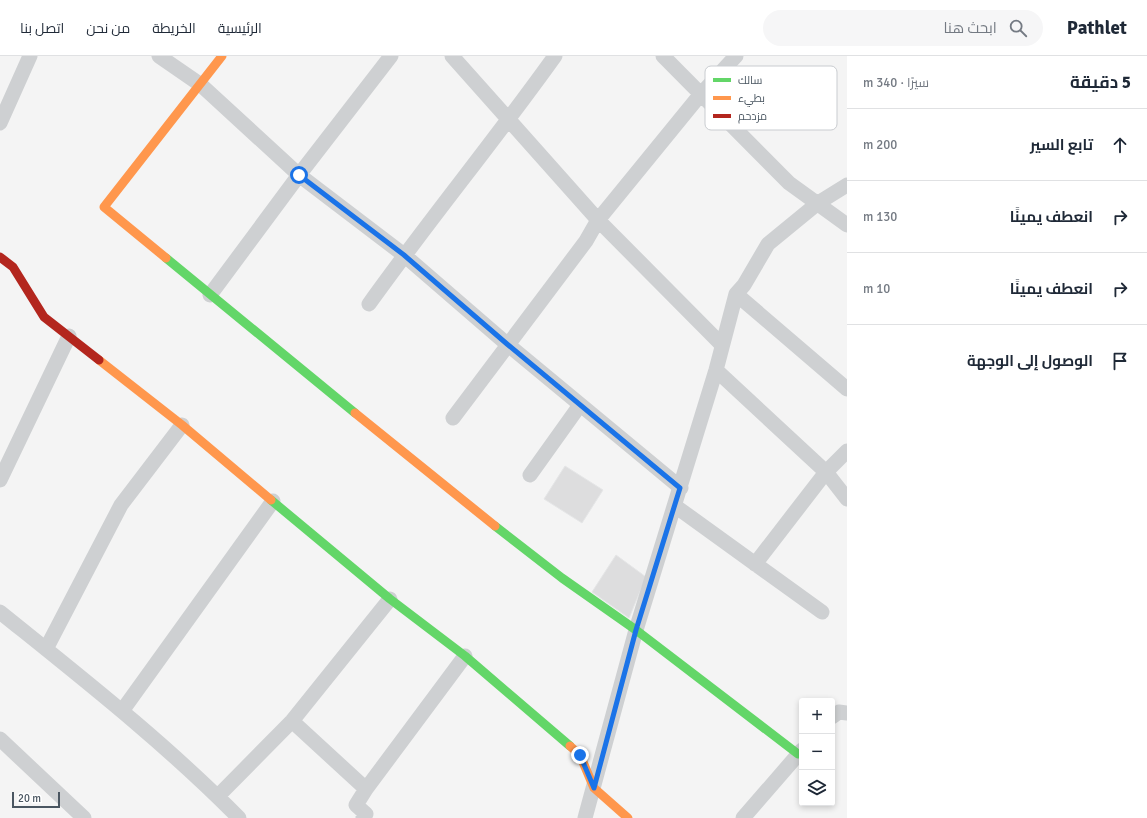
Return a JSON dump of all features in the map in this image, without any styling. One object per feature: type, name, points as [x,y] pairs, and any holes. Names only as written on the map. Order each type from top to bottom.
[{"type":"street","points":[[159,56],[201,85],[299,175],[404,255],[507,344],[680,488]]},
{"type":"street","points":[[222,56],[201,85],[104,207],[418,465],[562,578],[636,630],[799,751]]},
{"type":"street","points":[[210,295],[299,175],[391,56]]},
{"type":"street","points":[[452,56],[508,121],[598,220],[722,345]]},
{"type":"street","points":[[370,304],[404,255],[508,121],[555,56]]},
{"type":"street","points":[[662,56],[705,100]]},
{"type":"street","points":[[727,66],[736,56]]},
{"type":"street","points":[[0,124],[28,57]]},
{"type":"street","points":[[453,418],[507,344],[586,241],[598,220],[705,90]]},
{"type":"street","points":[[735,130],[789,183],[847,225]]},
{"type":"street","points":[[585,818],[636,630],[716,370],[736,294],[744,285],[768,244],[818,203],[847,185]]},
{"type":"street","points":[[0,257],[13,267],[44,317],[182,425],[390,599],[465,656],[580,755],[594,788],[628,818]]},
{"type":"street","points":[[736,294],[847,389]]},
{"type":"street","points":[[0,480],[69,336]]},
{"type":"street","points":[[716,370],[826,472],[847,499]]},
{"type":"street","points":[[530,475],[580,405]]},
{"type":"street","points":[[46,649],[121,505],[182,425]]},
{"type":"street","points":[[755,564],[826,472],[847,451]]},
{"type":"street","points":[[122,711],[273,501]]},
{"type":"street","points":[[675,506],[822,612]]},
{"type":"street","points":[[218,796],[292,721],[390,599]]},
{"type":"street","points":[[0,612],[122,711],[218,796],[239,818]]},
{"type":"street","points":[[363,818],[366,814],[356,805],[366,788],[465,656]]},
{"type":"street","points":[[835,715],[839,712],[847,714]]},
{"type":"street","points":[[292,721],[366,788]]},
{"type":"street","points":[[0,739],[84,818]]},
{"type":"street","points":[[752,815],[799,753]]},
{"type":"building","points":[[565,466],[603,490],[582,523],[544,499]]},
{"type":"building","points":[[616,555],[646,577],[629,618],[592,592]]},
{"type":"traffic: fast","points":[[166,258],[355,413]]},
{"type":"traffic: fast","points":[[271,500],[390,599],[465,656],[570,746]]},
{"type":"traffic: fast","points":[[495,526],[562,578],[636,630],[798,754]]},
{"type":"traffic: slow","points":[[166,258],[104,207],[222,56]]},
{"type":"traffic: slow","points":[[99,360],[182,425],[271,500]]},
{"type":"traffic: slow","points":[[355,413],[495,526]]},
{"type":"traffic: slow","points":[[570,746],[580,755],[594,788],[628,818]]},
{"type":"traffic: jam","points":[[0,257],[13,267],[44,317],[99,360]]},
{"type":"route","points":[[299,175],[404,255],[507,344],[680,488],[636,630],[594,788],[580,755]]}]
